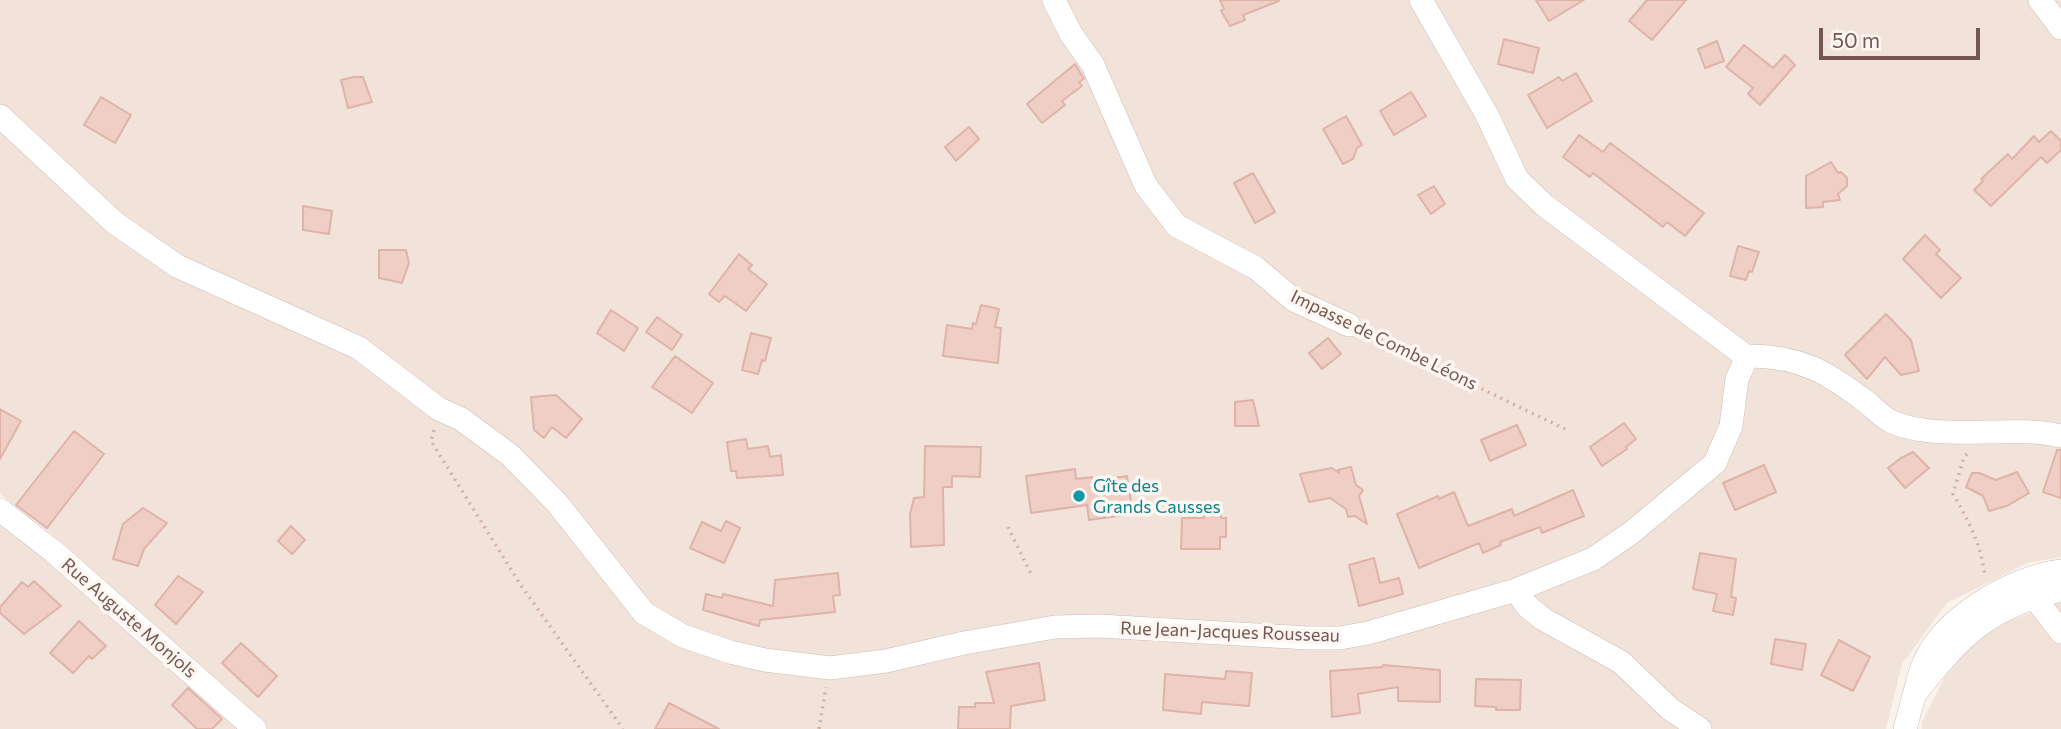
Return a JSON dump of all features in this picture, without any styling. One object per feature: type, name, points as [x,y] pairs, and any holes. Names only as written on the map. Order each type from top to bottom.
[{"type":"street","name":"Impasse de Combe Léons","points":[[1054,0],[1071,34],[1094,65],[1146,186],[1177,226],[1256,268],[1294,300],[1349,325]]},
{"type":"street","points":[[1421,0],[1487,116],[1517,179],[1544,205],[1747,358],[1770,356],[1819,369],[1889,420],[1920,429],[2047,433],[2061,436]]},
{"type":"street","points":[[2040,0],[2061,28]]},
{"type":"street","name":"Rue Jean-Jacques Rousseau","points":[[0,116],[115,223],[177,266],[359,348],[439,409],[461,419],[510,455],[557,503],[643,613],[682,636],[765,660],[830,668],[886,661],[964,643],[1055,628],[1099,626],[1340,638],[1367,633],[1516,590],[1593,559],[1631,533],[1714,463],[1731,426],[1737,379],[1747,358]]},
{"type":"street","name":"Rue Auguste Monjols","points":[[0,510],[53,551],[255,729]]},
{"type":"street","points":[[1905,729],[1924,661],[1968,609],[2016,583],[2061,571]]},
{"type":"street","points":[[1516,590],[1527,606],[1544,619],[1621,662],[1670,709],[1700,729]]},
{"type":"street","points":[[1914,695],[1948,652],[1969,632],[1995,614],[2034,597],[2061,590]]},
{"type":"street","points":[[2034,597],[2061,632]]},
{"type":"path","name":"Impasse de Combe Léons","points":[[1349,325],[1566,429]]},
{"type":"path","points":[[439,409],[430,442],[520,584],[623,729]]},
{"type":"path","points":[[1987,599],[1983,556],[1973,528],[1953,494],[1964,457],[1989,433]]},
{"type":"path","points":[[1008,527],[1031,574]]},
{"type":"path","points":[[819,729],[830,668]]},
{"type":"shaded area","points":[[0,0],[2061,0],[2061,557],[2027,563],[1947,603],[1902,664],[1886,729],[266,729],[56,537],[0,494]]},
{"type":"shaded area","points":[[0,526],[49,562],[241,729],[0,729]]},
{"type":"shaded area","points":[[2061,602],[2061,729],[1922,729],[1922,723],[1956,654],[1989,628]]},
{"type":"building","points":[[1220,0],[1279,1],[1243,15],[1245,20],[1230,26],[1221,11],[1224,9]]},
{"type":"building","points":[[1536,0],[1584,0],[1549,21]]},
{"type":"building","points":[[1647,0],[1686,0],[1652,40],[1629,21]]},
{"type":"building","points":[[1504,39],[1539,48],[1533,73],[1498,64]]},
{"type":"building","points":[[1717,41],[1724,61],[1705,68],[1698,49]]},
{"type":"building","points":[[1744,45],[1773,68],[1785,55],[1795,65],[1760,105],[1748,94],[1753,88],[1726,67]]},
{"type":"building","points":[[1075,64],[1084,79],[1079,82],[1082,86],[1062,101],[1065,105],[1042,123],[1027,104]]},
{"type":"building","points":[[1576,73],[1592,101],[1547,128],[1528,95],[1559,77],[1562,81]]},
{"type":"building","points":[[363,77],[372,102],[348,108],[341,80]]},
{"type":"building","points":[[1411,92],[1426,116],[1394,135],[1380,111]]},
{"type":"building","points":[[101,97],[131,115],[115,143],[84,125]]},
{"type":"building","points":[[1346,116],[1362,145],[1357,148],[1353,159],[1343,164],[1323,129]]},
{"type":"building","points":[[969,127],[979,139],[956,161],[945,147]]},
{"type":"building","points":[[2051,131],[2061,141],[2061,150],[2047,163],[2041,157],[1991,206],[1974,190],[1983,181],[1981,179],[2008,154],[2012,159],[2034,136],[2039,142]]},
{"type":"building","points":[[1579,135],[1603,152],[1610,143],[1704,213],[1685,236],[1667,222],[1663,227],[1593,173],[1590,177],[1563,157]]},
{"type":"building","points":[[1831,162],[1838,173],[1841,172],[1847,178],[1847,186],[1838,194],[1840,200],[1823,202],[1823,207],[1806,208],[1806,176]]},
{"type":"building","points":[[1253,173],[1275,212],[1255,223],[1234,183]]},
{"type":"building","points":[[1434,186],[1445,204],[1431,214],[1418,195]]},
{"type":"building","points":[[303,206],[332,211],[329,234],[303,230]]},
{"type":"building","points":[[1925,235],[1940,250],[1936,254],[1961,278],[1941,298],[1903,259]]},
{"type":"building","points":[[1738,246],[1759,252],[1746,280],[1730,276]]},
{"type":"building","points":[[379,250],[406,250],[409,263],[402,283],[379,278]]},
{"type":"building","points":[[739,254],[752,265],[748,269],[767,284],[746,311],[725,296],[719,302],[709,294]]},
{"type":"building","points":[[981,305],[999,309],[995,327],[1001,328],[998,363],[943,356],[947,325],[972,329]]},
{"type":"building","points":[[611,310],[638,328],[624,351],[597,333]]},
{"type":"building","points":[[1886,314],[1911,340],[1919,371],[1901,375],[1885,357],[1867,379],[1845,355]]},
{"type":"building","points":[[657,317],[682,335],[672,350],[646,332]]},
{"type":"building","points":[[751,333],[771,338],[765,361],[762,360],[758,374],[742,370]]},
{"type":"building","points":[[1328,338],[1341,354],[1322,369],[1309,353]]},
{"type":"building","points":[[675,356],[713,383],[692,413],[652,387]]},
{"type":"building","points":[[556,395],[582,419],[566,438],[552,427],[544,438],[534,430],[531,397]]},
{"type":"building","points":[[1253,400],[1259,426],[1235,426],[1235,402]]},
{"type":"building","points":[[0,409],[21,421],[0,459]]},
{"type":"building","points":[[1624,423],[1636,439],[1627,449],[1602,466],[1590,447]]},
{"type":"building","points":[[1517,425],[1526,445],[1490,461],[1481,440]]},
{"type":"building","points":[[74,431],[104,454],[47,528],[16,505]]},
{"type":"building","points":[[746,439],[748,449],[768,446],[770,457],[781,455],[783,475],[737,478],[736,471],[731,471],[727,442]]},
{"type":"building","points":[[925,446],[981,447],[980,477],[952,476],[952,487],[943,487],[944,545],[911,547],[910,514],[914,498],[924,497]]},
{"type":"building","points":[[2057,450],[2061,450],[2061,498],[2043,492]]},
{"type":"building","points":[[1913,452],[1929,468],[1905,488],[1888,468]]},
{"type":"building","points":[[1764,465],[1776,492],[1735,510],[1723,483]]},
{"type":"building","points":[[1351,467],[1356,485],[1363,490],[1359,496],[1367,524],[1355,516],[1348,517],[1346,509],[1330,498],[1309,502],[1300,474],[1332,468],[1339,473],[1338,470]]},
{"type":"building","name":"Gîte des Grands Causses","points":[[1075,469],[1076,479],[1092,477],[1093,481],[1127,476],[1133,514],[1089,520],[1087,505],[1031,513],[1026,476]]},
{"type":"building","points":[[2017,472],[2029,493],[2007,506],[1989,511],[1983,496],[1966,487],[1972,473],[1996,480]]},
{"type":"building","points":[[1573,490],[1584,516],[1542,533],[1540,527],[1500,542],[1501,545],[1483,553],[1479,543],[1419,568],[1397,514],[1454,492],[1468,526],[1512,509],[1514,516]]},
{"type":"building","points":[[1204,503],[1221,504],[1221,518],[1226,518],[1226,537],[1220,537],[1220,549],[1181,549],[1182,518],[1204,518]]},
{"type":"building","points":[[143,508],[167,523],[144,549],[138,566],[113,559],[123,524]]},
{"type":"building","points":[[726,521],[740,528],[724,563],[690,548],[702,522],[721,531]]},
{"type":"building","points":[[291,526],[305,540],[292,554],[278,541]]},
{"type":"building","points":[[1700,553],[1736,559],[1731,597],[1736,598],[1733,615],[1713,611],[1717,594],[1693,589]]},
{"type":"building","points":[[1374,558],[1380,583],[1399,578],[1403,594],[1359,606],[1349,565]]},
{"type":"building","points":[[838,573],[840,595],[833,596],[835,612],[760,620],[759,626],[703,610],[706,594],[722,598],[723,594],[773,606],[775,580]]},
{"type":"building","points":[[178,576],[203,592],[176,624],[155,605]]},
{"type":"building","points":[[34,581],[61,606],[24,634],[0,613],[0,607],[22,582],[28,587]]},
{"type":"building","points":[[79,621],[106,646],[92,659],[89,656],[73,673],[50,653]]},
{"type":"building","points":[[1775,639],[1806,644],[1802,670],[1771,664]]},
{"type":"building","points":[[1839,640],[1870,657],[1853,691],[1821,675]]},
{"type":"building","points":[[241,643],[277,676],[258,697],[222,663]]},
{"type":"building","points":[[1039,663],[1045,700],[1011,706],[1010,729],[958,729],[959,707],[975,707],[975,703],[994,703],[986,672]]},
{"type":"building","points":[[1383,665],[1440,670],[1440,702],[1398,701],[1398,687],[1358,694],[1360,713],[1332,717],[1330,671]]},
{"type":"building","points":[[1226,671],[1252,673],[1249,706],[1202,702],[1201,714],[1163,710],[1165,674],[1225,679]]},
{"type":"building","points":[[1476,679],[1521,680],[1520,710],[1496,710],[1496,707],[1475,706]]},
{"type":"building","points":[[188,688],[222,719],[212,729],[197,729],[172,705]]},
{"type":"building","points":[[669,703],[719,729],[655,729]]},
{"type":"place","name":"Gîte des Grands Causses","points":[[1079,496]]}]
